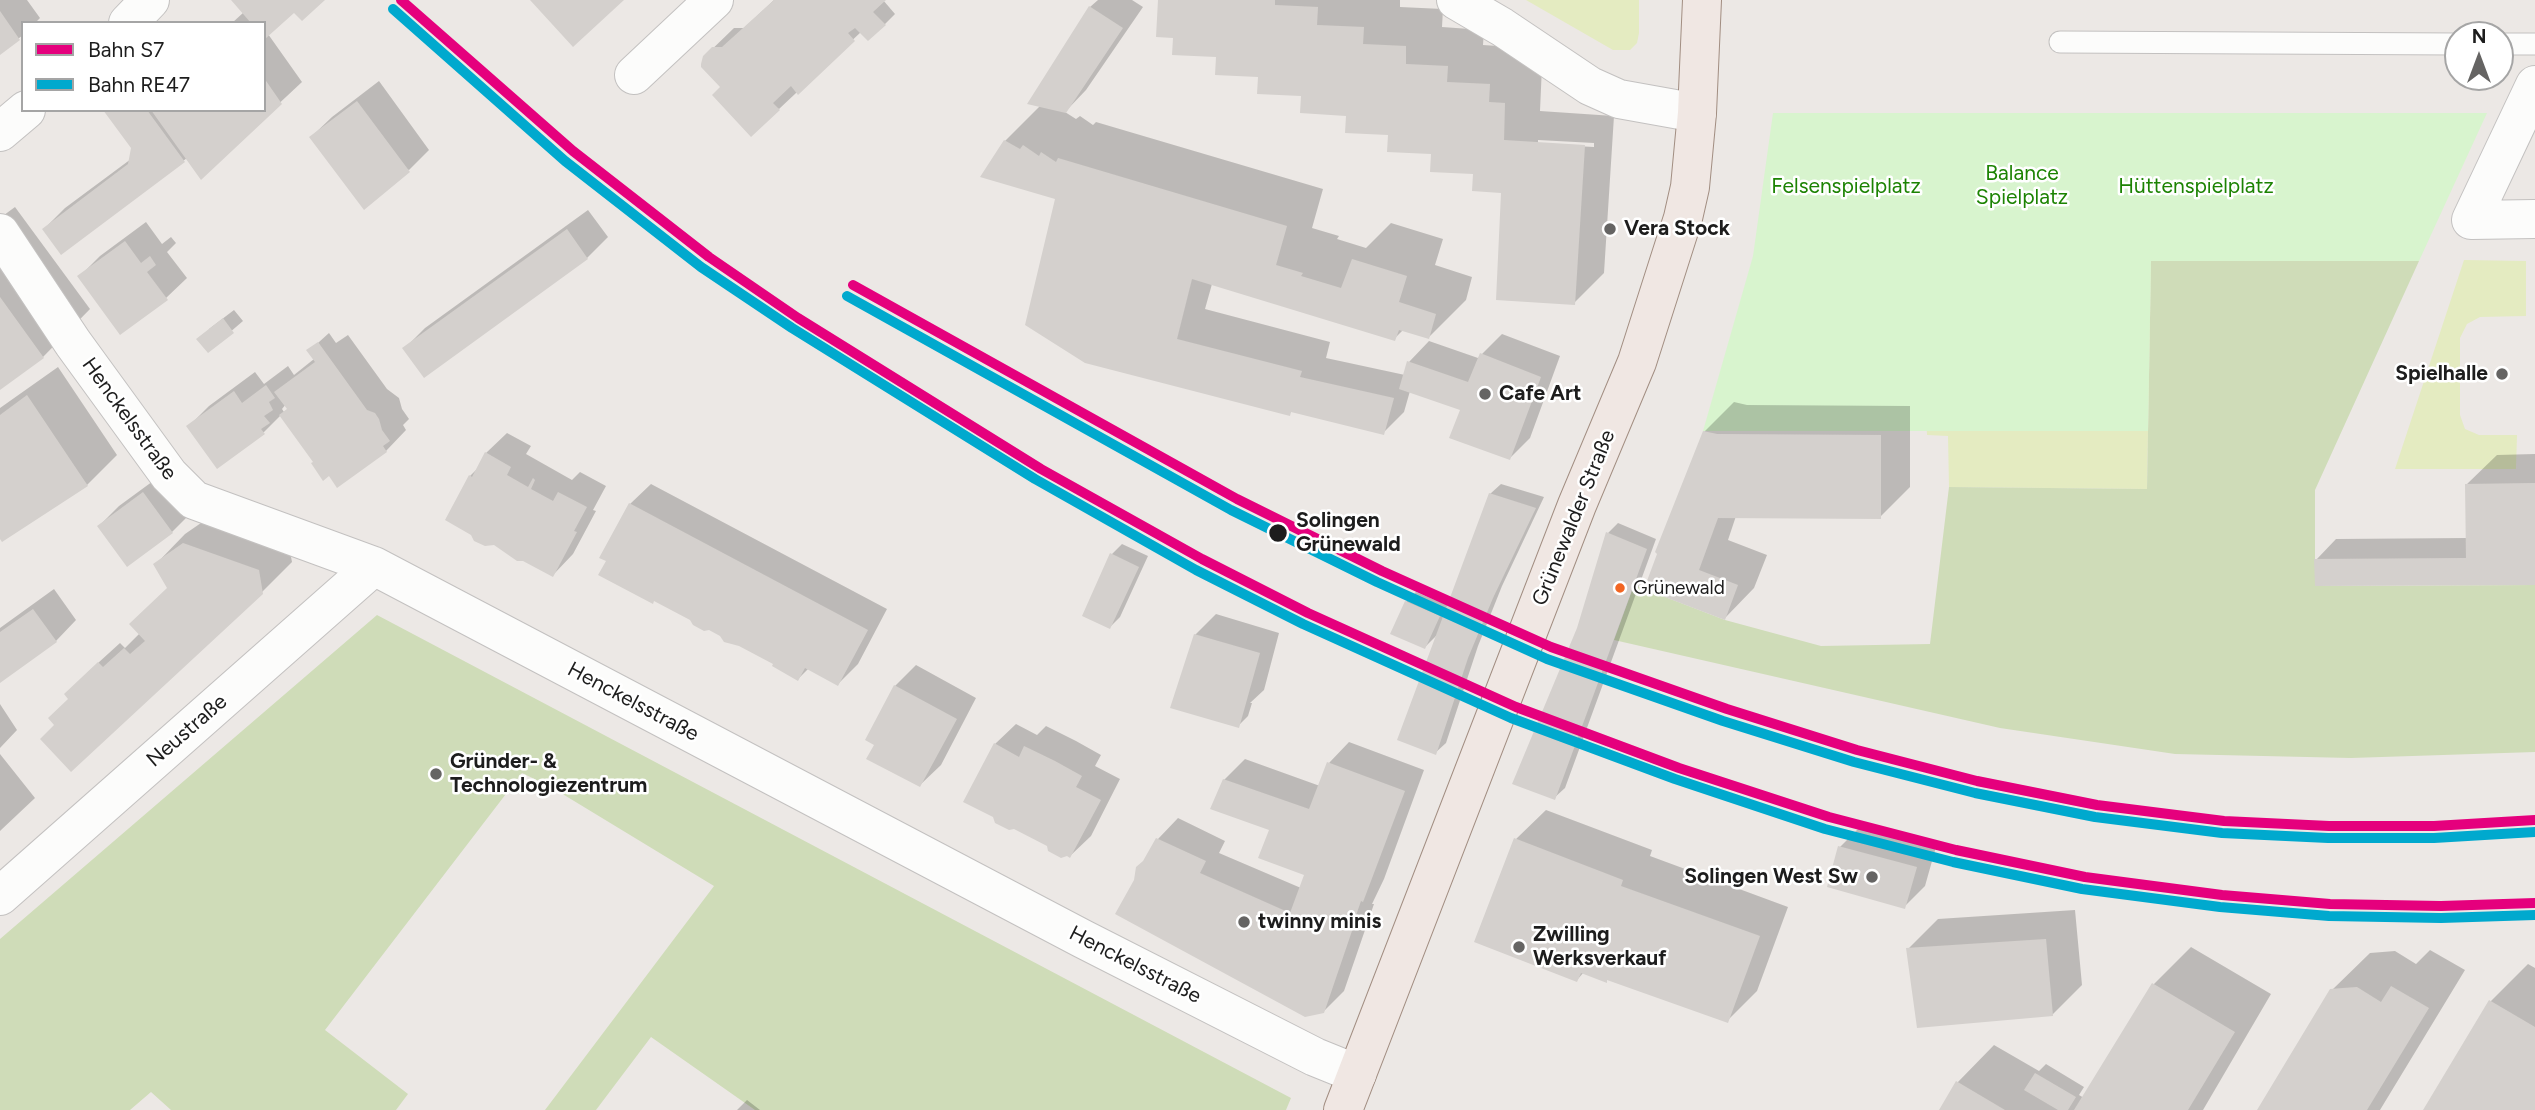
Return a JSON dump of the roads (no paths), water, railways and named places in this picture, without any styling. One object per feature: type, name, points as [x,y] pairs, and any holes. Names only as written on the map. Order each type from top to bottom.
[{"type":"main road","name":"Grünewalder Straße","points":[[1343,1110],[1572,520],[1637,362],[1683,218],[1690,187],[1697,113],[1702,0]]},
{"type":"street","points":[[130,21],[150,0]]},
{"type":"street","points":[[634,75],[714,0]]},
{"type":"street","points":[[1456,0],[1502,27],[1590,86],[1609,95],[1697,113]]},
{"type":"street","points":[[2535,85],[2471,220],[2535,219]]},
{"type":"street","points":[[0,132],[24,112]]},
{"type":"street","name":"Henckelsstraße","points":[[0,233],[74,343],[184,492],[203,504],[374,566],[1083,939],[1315,1058],[1357,1074]]},
{"type":"street","name":"Neustraße","points":[[0,896],[374,566]]},
{"type":"lane","points":[[2060,42],[2444,44]]},
{"type":"lane","points":[[2514,44],[2535,44]]},
{"type":"rail line","name":"S7","points":[[401,0],[573,151],[709,257],[798,318],[1041,469],[1202,559],[1308,613],[1516,707],[1679,768],[1829,817],[1956,850],[2085,877],[2222,895],[2330,904],[2441,906],[2535,903]]},
{"type":"rail line","name":"RE47","points":[[393,9],[565,161],[701,267],[792,328],[1035,479],[1196,570],[1303,624],[1511,718],[1675,779],[1825,829],[1953,862],[2082,889],[2220,907],[2329,916],[2441,918],[2535,915]]},
{"type":"rail line","name":"S7","points":[[853,285],[1237,499],[1382,571],[1551,647],[1727,709],[1857,750],[1977,781],[2097,805],[2224,821],[2329,826],[2434,826],[2535,820]]},
{"type":"rail line","name":"RE47","points":[[847,296],[1231,510],[1377,582],[1547,659],[1723,721],[1854,762],[1975,793],[2095,817],[2222,833],[2328,838],[2434,838],[2535,832]]},
{"type":"place","name":"Vera Stock","points":[[1610,229]]},
{"type":"place","name":"Spielhalle","points":[[2502,374]]},
{"type":"place","name":"Cafe Art","points":[[1485,394]]},
{"type":"place","name":"Solingen Grünewald","points":[[1278,533]]},
{"type":"place","name":"Grünewald","points":[[1620,588]]},
{"type":"place","name":"Gründer- & Technologiezentrum","points":[[436,774]]},
{"type":"place","name":"Solingen West Sw","points":[[1872,877]]},
{"type":"place","name":"twinny minis","points":[[1244,922]]},
{"type":"place","name":"Zwilling Werksverkauf","points":[[1519,947]]},
{"type":"park label","name":"Balance Spielplatz","points":[[2022,186]]},
{"type":"park label","name":"Felsenspielplatz","points":[[1846,187]]},
{"type":"park label","name":"Hüttenspielplatz","points":[[2196,187]]}]
